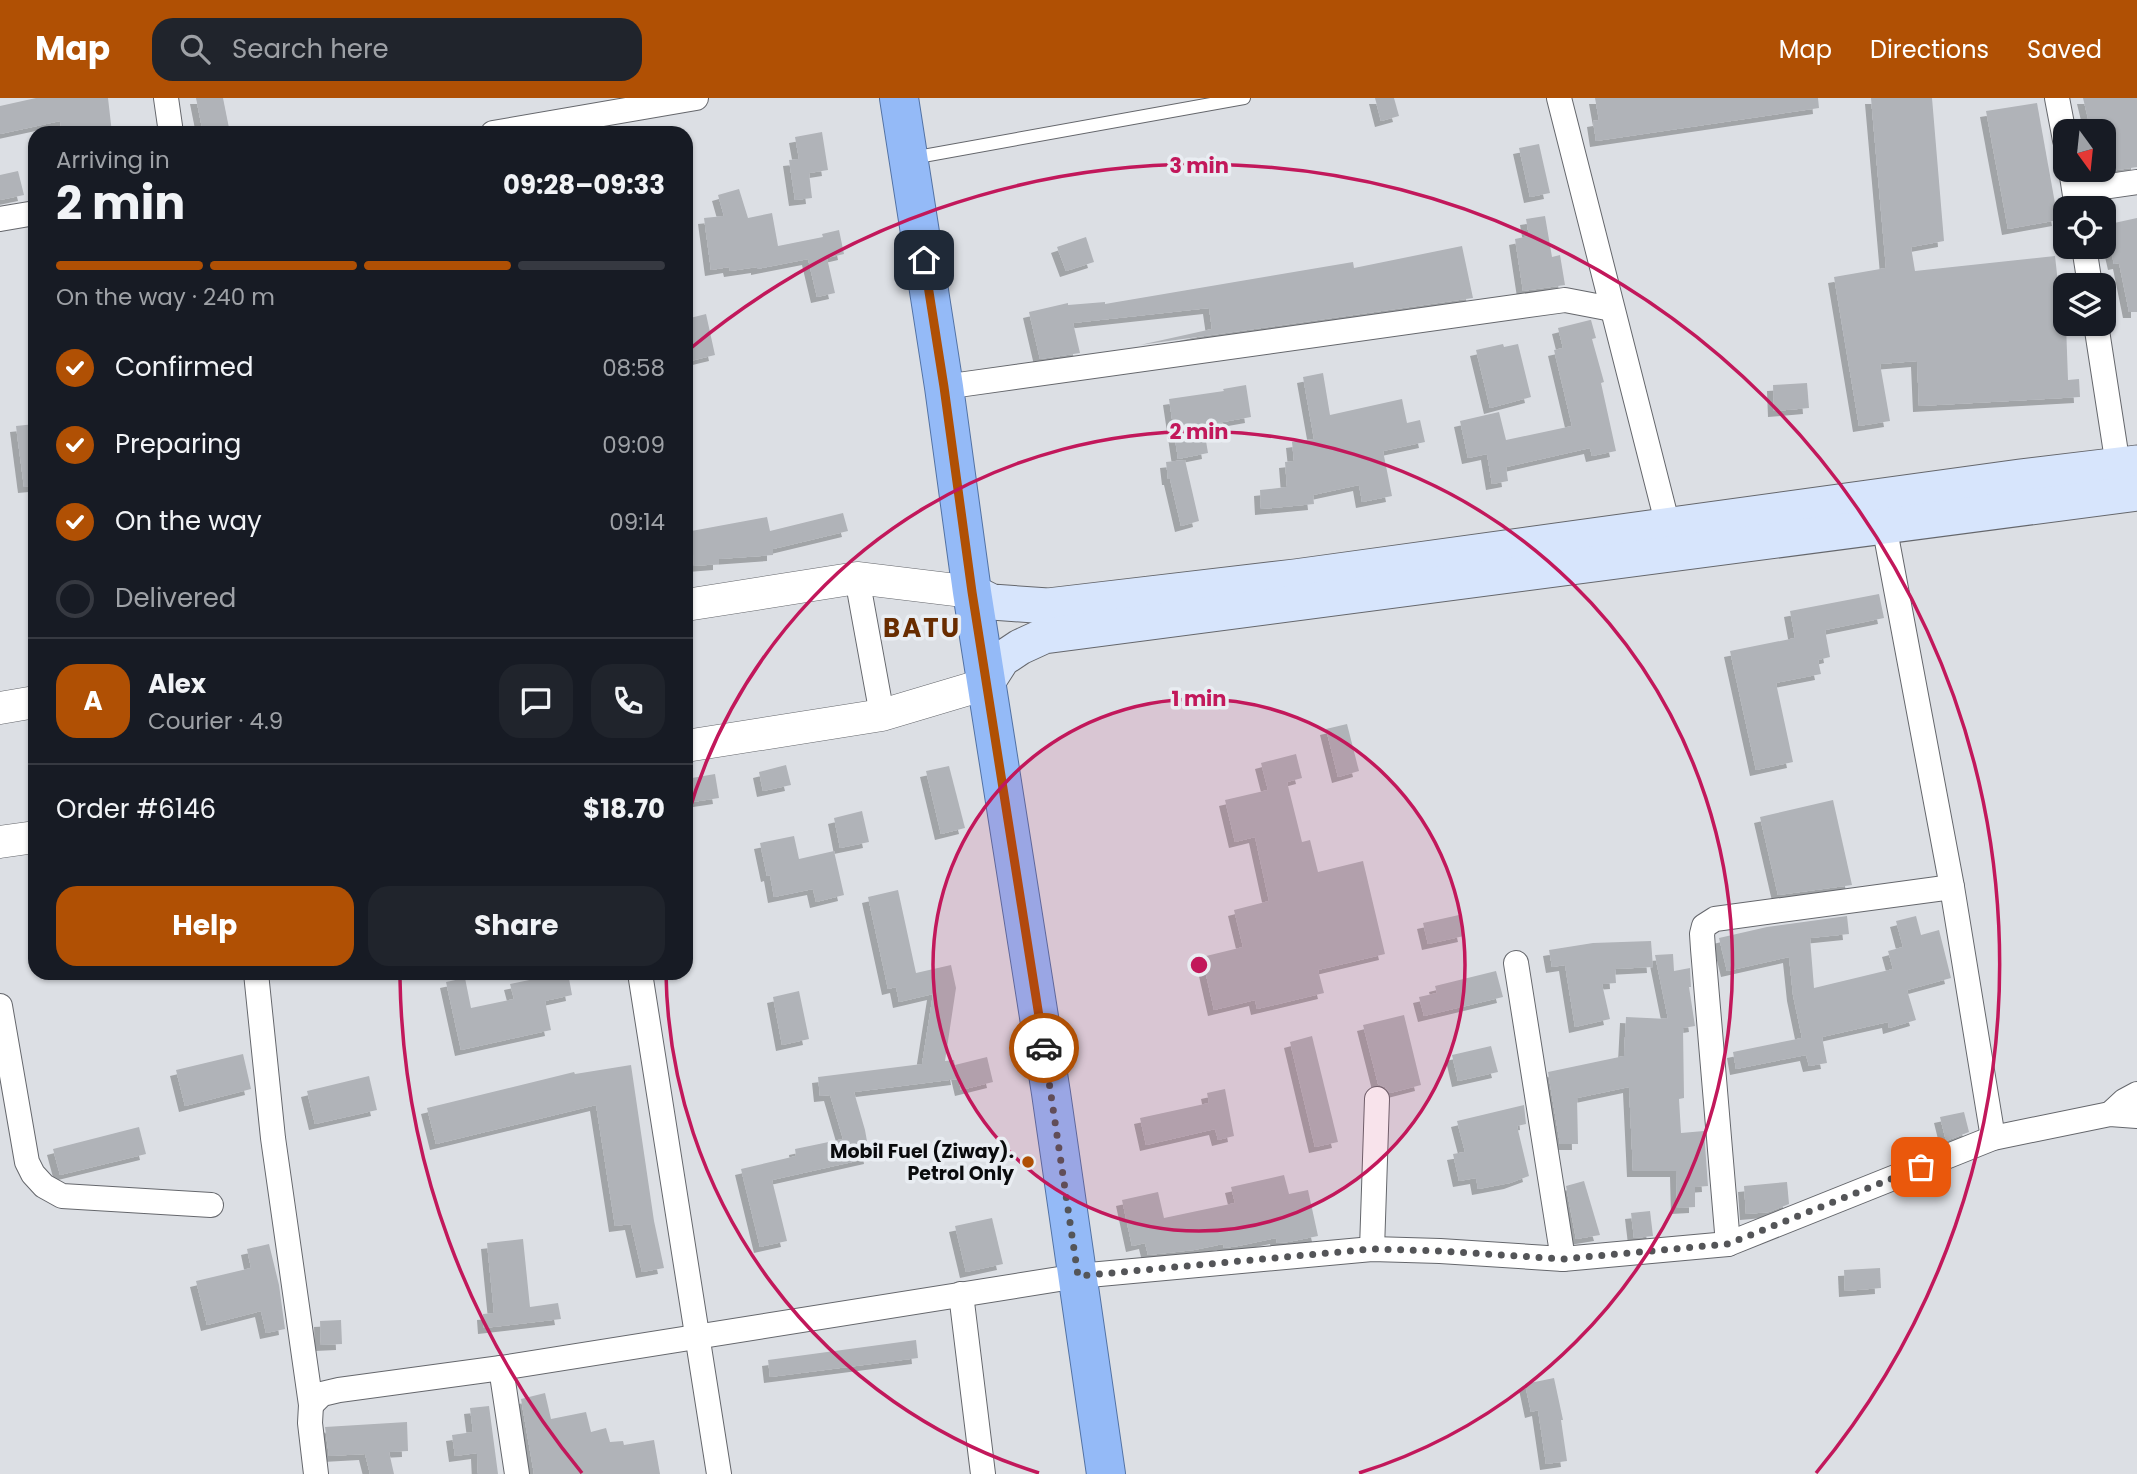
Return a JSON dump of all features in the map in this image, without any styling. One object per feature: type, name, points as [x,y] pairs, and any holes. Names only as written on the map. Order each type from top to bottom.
[{"type":"highway","points":[[900,98],[972,592],[1049,1079],[1106,1474]]},
{"type":"main road","points":[[972,592],[992,602],[1048,606],[1309,575],[1668,526],[2132,478]]},
{"type":"main road","points":[[986,684],[1002,659],[1044,636],[1884,525],[2132,478]]},
{"type":"street","points":[[166,98],[170,126]]},
{"type":"street","points":[[575,126],[613,105],[696,98]]},
{"type":"street","points":[[1559,98],[1668,526],[1644,556]]},
{"type":"street","points":[[2057,98],[2061,119]]},
{"type":"street","points":[[2074,190],[2137,182]]},
{"type":"street","points":[[0,219],[28,214]]},
{"type":"street","points":[[1565,300],[1602,270]]},
{"type":"street","points":[[944,387],[1565,300],[1612,309]]},
{"type":"street","points":[[2099,336],[2132,478]]},
{"type":"street","points":[[1884,525],[1952,887],[1993,1138]]},
{"type":"street","points":[[693,604],[857,578],[972,592]]},
{"type":"street","points":[[857,578],[882,715]]},
{"type":"street","points":[[693,745],[882,715],[986,684]]},
{"type":"street","points":[[0,708],[28,703]]},
{"type":"street","points":[[0,842],[28,838]]},
{"type":"street","points":[[1728,1244],[1703,949],[1704,926],[1715,919],[1952,887]]},
{"type":"street","points":[[1516,963],[1563,1259]]},
{"type":"street","points":[[257,980],[273,1138],[311,1405],[310,1423],[316,1474]]},
{"type":"street","points":[[641,980],[719,1474]]},
{"type":"street","points":[[0,1006],[24,1150],[33,1174],[44,1186],[62,1196],[211,1205]]},
{"type":"street","points":[[2110,1114],[2124,1101],[2137,1094]]},
{"type":"street","points":[[1372,1249],[1377,1099]]},
{"type":"street","points":[[311,1405],[322,1394],[339,1390],[501,1368],[1078,1276],[1372,1249],[1563,1259],[1728,1244],[1993,1138],[2110,1114],[2137,1115]]},
{"type":"street","points":[[961,1294],[983,1474]]},
{"type":"street","points":[[501,1368],[517,1474]]},
{"type":"lane","points":[[909,159],[1244,98]]},
{"type":"building","points":[[36,98],[108,98],[111,126],[61,126],[60,121],[0,134],[0,106]]},
{"type":"building","points":[[196,98],[223,98],[229,126],[202,126]]},
{"type":"building","points":[[1375,98],[1394,98],[1399,116],[1381,121]]},
{"type":"building","points":[[1595,98],[1818,98],[1819,108],[1596,141],[1593,121],[1599,120]]},
{"type":"building","points":[[1871,98],[1932,98],[1944,241],[1911,247],[1915,271],[2053,256],[2057,273],[2053,273],[2053,336],[2066,336],[2068,380],[2079,379],[2080,397],[1919,406],[1917,361],[1880,364],[1890,421],[1859,426],[1834,277],[1886,268]]},
{"type":"building","points":[[2083,98],[2137,98],[2137,167],[2116,170],[2116,119],[2088,119]]},
{"type":"building","points":[[2037,103],[2054,196],[2053,221],[2008,229],[1986,111]]},
{"type":"building","points":[[822,132],[828,170],[809,173],[812,198],[795,200],[789,160],[799,159],[795,137]]},
{"type":"building","points":[[1539,144],[1550,193],[1530,197],[1519,148]]},
{"type":"building","points":[[18,171],[24,195],[0,200],[0,175]]},
{"type":"building","points":[[739,189],[748,218],[772,213],[778,246],[823,237],[822,234],[839,230],[844,254],[827,258],[835,293],[817,297],[808,259],[757,269],[730,271],[729,267],[711,270],[704,218],[724,216],[718,195]]},
{"type":"building","points":[[1545,216],[1552,257],[1560,255],[1565,285],[1523,291],[1515,239],[1529,236],[1526,219]]},
{"type":"building","points":[[2137,218],[2137,312],[2129,312],[2119,263],[2114,264],[2116,223]]},
{"type":"building","points":[[1086,237],[1094,262],[1066,271],[1057,247]]},
{"type":"building","points":[[1462,246],[1473,298],[1140,345],[1212,329],[1209,308],[1073,323],[1080,353],[1040,359],[1029,312],[1068,303],[1105,304],[1353,262],[1354,268]]},
{"type":"building","points":[[706,314],[715,355],[693,360],[693,317]]},
{"type":"building","points":[[1591,320],[1596,338],[1592,339],[1604,382],[1601,383],[1616,451],[1592,456],[1590,448],[1506,467],[1508,481],[1492,484],[1487,454],[1468,458],[1460,421],[1499,412],[1506,440],[1572,426],[1554,350],[1563,348],[1558,328]]},
{"type":"building","points":[[1503,344],[1504,347],[1518,344],[1531,397],[1490,408],[1476,350]]},
{"type":"building","points":[[1323,373],[1330,415],[1402,399],[1407,423],[1420,420],[1425,442],[1383,451],[1392,496],[1362,502],[1359,485],[1313,495],[1314,504],[1261,509],[1260,490],[1287,487],[1285,462],[1294,461],[1292,442],[1314,439],[1303,377]]},
{"type":"building","points":[[1807,383],[1809,408],[1774,411],[1773,385]]},
{"type":"building","points":[[1246,385],[1251,417],[1206,425],[1208,453],[1178,459],[1169,399]]},
{"type":"building","points":[[28,425],[28,487],[24,487],[16,426]]},
{"type":"building","points":[[1185,460],[1199,521],[1181,526],[1166,462]]},
{"type":"building","points":[[843,513],[848,531],[773,549],[773,555],[719,559],[719,564],[694,566],[693,531],[767,517],[770,531]]},
{"type":"building","points":[[1879,594],[1884,618],[1825,630],[1830,657],[1818,660],[1821,674],[1776,683],[1793,762],[1756,770],[1730,651],[1795,638],[1790,611]]},
{"type":"building","points":[[1347,724],[1359,771],[1338,777],[1326,729]]},
{"type":"building","points":[[1296,754],[1302,778],[1287,782],[1302,842],[1310,840],[1318,872],[1363,861],[1385,954],[1318,970],[1324,993],[1257,1009],[1255,1000],[1214,1010],[1202,957],[1243,947],[1234,910],[1269,901],[1255,837],[1235,842],[1225,800],[1268,790],[1261,763]]},
{"type":"building","points":[[786,765],[791,785],[763,791],[759,772]]},
{"type":"building","points":[[949,766],[965,828],[941,834],[926,771]]},
{"type":"building","points":[[715,774],[719,798],[693,802],[693,778]]},
{"type":"building","points":[[1833,800],[1852,885],[1778,895],[1760,817]]},
{"type":"building","points":[[862,811],[869,842],[840,848],[834,818]]},
{"type":"building","points":[[794,836],[799,859],[834,851],[844,895],[816,902],[813,889],[774,897],[760,843]]},
{"type":"building","points":[[898,890],[916,973],[951,965],[956,988],[945,1061],[954,1060],[957,1079],[854,1092],[870,1158],[772,1180],[787,1241],[760,1247],[741,1169],[796,1156],[795,1149],[843,1139],[830,1095],[820,1096],[818,1077],[922,1064],[933,994],[899,1002],[896,987],[888,989],[868,897]]},
{"type":"building","points":[[1459,915],[1464,936],[1428,944],[1423,923]]},
{"type":"building","points":[[1847,916],[1849,934],[1810,938],[1814,988],[1893,969],[1888,951],[1903,947],[1896,921],[1916,916],[1921,935],[1939,930],[1951,978],[1907,990],[1916,1020],[1889,1028],[1888,1022],[1822,1037],[1827,1063],[1809,1066],[1806,1055],[1736,1069],[1733,1052],[1802,1038],[1789,957],[1727,971],[1719,938],[1767,927]]},
{"type":"building","points":[[1651,941],[1653,967],[1615,969],[1616,983],[1602,984],[1610,1019],[1575,1027],[1565,965],[1552,967],[1549,950],[1593,943]]},
{"type":"building","points":[[1673,954],[1674,971],[1690,968],[1689,987],[1695,1026],[1683,1028],[1684,1098],[1679,1099],[1681,1133],[1704,1131],[1708,1186],[1695,1187],[1695,1207],[1677,1208],[1676,1171],[1633,1171],[1629,1087],[1577,1098],[1578,1144],[1560,1144],[1548,1072],[1624,1056],[1626,1017],[1668,1019],[1655,955]]},
{"type":"building","points":[[1496,971],[1503,997],[1424,1016],[1419,997],[1437,993],[1435,986]]},
{"type":"building","points":[[465,980],[471,1008],[514,999],[510,984],[529,980],[569,980],[572,995],[545,1001],[551,1030],[461,1050],[446,982]]},
{"type":"building","points":[[799,991],[809,1039],[782,1045],[773,997]]},
{"type":"building","points":[[1404,1015],[1421,1085],[1390,1093],[1378,1084],[1363,1025]]},
{"type":"building","points":[[1312,1036],[1338,1142],[1315,1147],[1290,1042]]},
{"type":"building","points":[[1491,1046],[1498,1072],[1458,1081],[1452,1055]]},
{"type":"building","points":[[243,1054],[251,1089],[185,1106],[176,1070]]},
{"type":"building","points":[[987,1057],[993,1082],[961,1090],[955,1065]]},
{"type":"building","points":[[631,1065],[654,1221],[664,1268],[642,1272],[631,1224],[615,1226],[596,1105],[436,1144],[427,1108],[574,1072],[575,1074]]},
{"type":"building","points":[[369,1076],[377,1110],[315,1124],[307,1091]]},
{"type":"building","points":[[1225,1089],[1234,1136],[1218,1140],[1215,1129],[1146,1145],[1140,1118],[1209,1103],[1207,1093]]},
{"type":"building","points":[[1524,1105],[1526,1124],[1517,1126],[1529,1176],[1478,1189],[1476,1178],[1459,1181],[1453,1154],[1465,1152],[1457,1121]]},
{"type":"building","points":[[1964,1112],[1969,1132],[1946,1141],[1940,1117]]},
{"type":"building","points":[[139,1127],[146,1154],[60,1175],[53,1149]]},
{"type":"building","points":[[1284,1175],[1289,1194],[1308,1190],[1318,1236],[1277,1243],[1276,1238],[1224,1248],[1223,1244],[1148,1255],[1145,1243],[1132,1246],[1122,1200],[1158,1192],[1164,1218],[1235,1203],[1231,1187]]},
{"type":"building","points":[[1584,1181],[1600,1235],[1576,1239],[1566,1186]]},
{"type":"building","points":[[1787,1182],[1789,1204],[1769,1212],[1746,1214],[1744,1186]]},
{"type":"building","points":[[1650,1211],[1653,1236],[1634,1238],[1631,1213]]},
{"type":"building","points":[[992,1218],[1003,1264],[966,1272],[955,1226]]},
{"type":"building","points":[[523,1239],[530,1307],[558,1303],[561,1319],[484,1328],[483,1314],[494,1313],[487,1243]]},
{"type":"building","points":[[269,1244],[279,1285],[285,1329],[266,1333],[261,1311],[207,1325],[196,1281],[251,1268],[247,1249]]},
{"type":"building","points":[[1880,1268],[1881,1288],[1845,1291],[1844,1270]]},
{"type":"building","points":[[341,1320],[342,1344],[321,1345],[320,1321]]},
{"type":"building","points":[[916,1340],[918,1358],[770,1377],[768,1360]]},
{"type":"building","points":[[1554,1378],[1563,1420],[1567,1461],[1546,1464],[1538,1410],[1531,1412],[1525,1384]]},
{"type":"building","points":[[545,1393],[551,1419],[586,1412],[591,1432],[606,1428],[610,1442],[623,1441],[624,1445],[654,1440],[660,1474],[534,1474],[521,1399]]},
{"type":"building","points":[[489,1406],[498,1474],[478,1474],[477,1453],[455,1456],[452,1435],[473,1432],[470,1408]]},
{"type":"building","points":[[407,1422],[408,1451],[389,1452],[394,1474],[370,1474],[365,1454],[329,1456],[325,1427]]},
{"type":"way so far","points":[[1044,1048],[1078,1276],[1331,1251],[1440,1251],[1563,1259],[1728,1244],[1921,1167]]},
{"type":"place","name":"Mobil Fuel (Ziway). Petrol Only","points":[[1028,1162]]},
{"type":"district","name":"BATU","points":[[922,628]]},
{"type":"route","points":[[924,260],[972,592],[1044,1048]]}]
